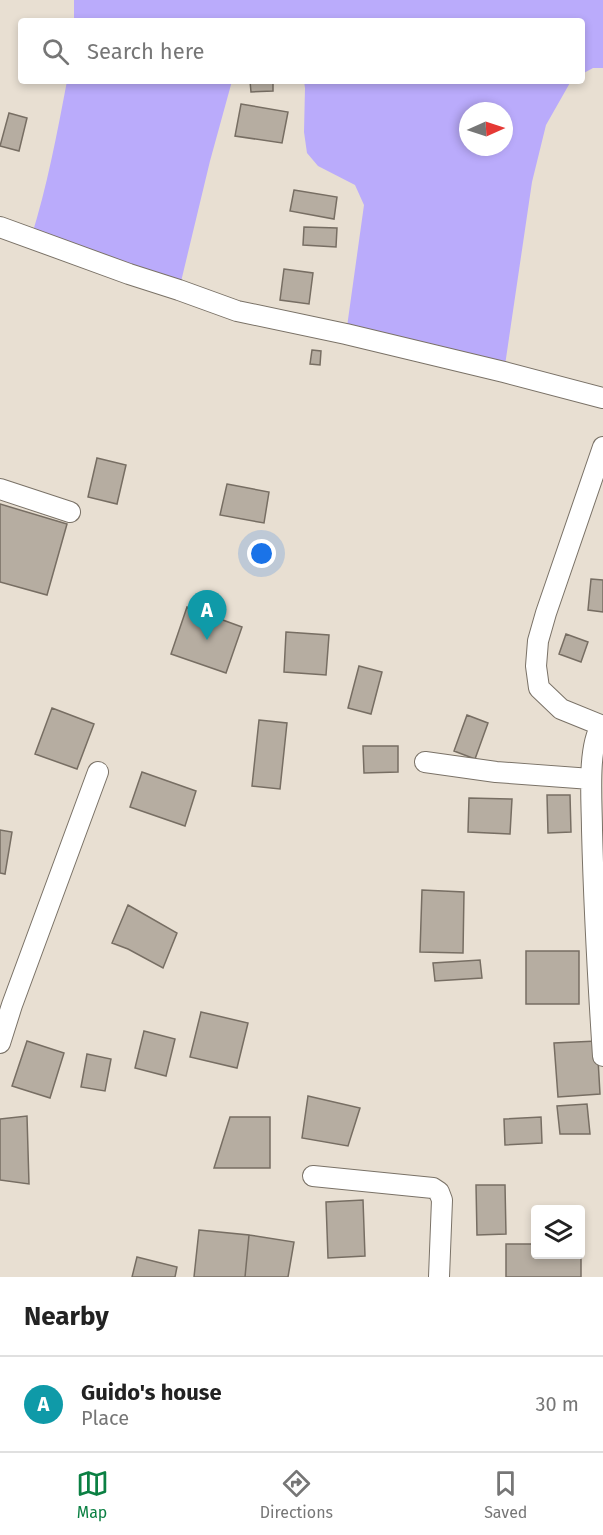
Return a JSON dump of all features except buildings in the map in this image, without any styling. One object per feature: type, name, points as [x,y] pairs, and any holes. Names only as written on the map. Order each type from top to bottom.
[{"type":"street","points":[[0,227],[237,311],[346,334],[603,398]]},
{"type":"street","points":[[603,447],[546,613],[538,641],[536,666],[539,688],[561,709],[602,726],[595,736],[591,779],[594,913],[603,1056]]},
{"type":"street","points":[[0,489],[70,512]]},
{"type":"street","points":[[424,762],[496,772],[591,779]]},
{"type":"street","points":[[0,1043],[98,772]]},
{"type":"street","points":[[313,1176],[433,1188],[439,1192],[442,1200],[440,1277]]},
{"type":"shaded area","points":[[74,0],[603,0],[603,68],[593,68],[585,72],[585,18],[74,18]]},
{"type":"shaded area","points":[[66,84],[231,84],[179,290],[31,238]]},
{"type":"shaded area","points":[[304,84],[569,84],[546,125],[532,182],[504,372],[346,334],[364,205],[355,185],[318,166],[307,153],[304,132]]},
{"type":"place","name":"Guido's house","points":[[207,640]]}]
